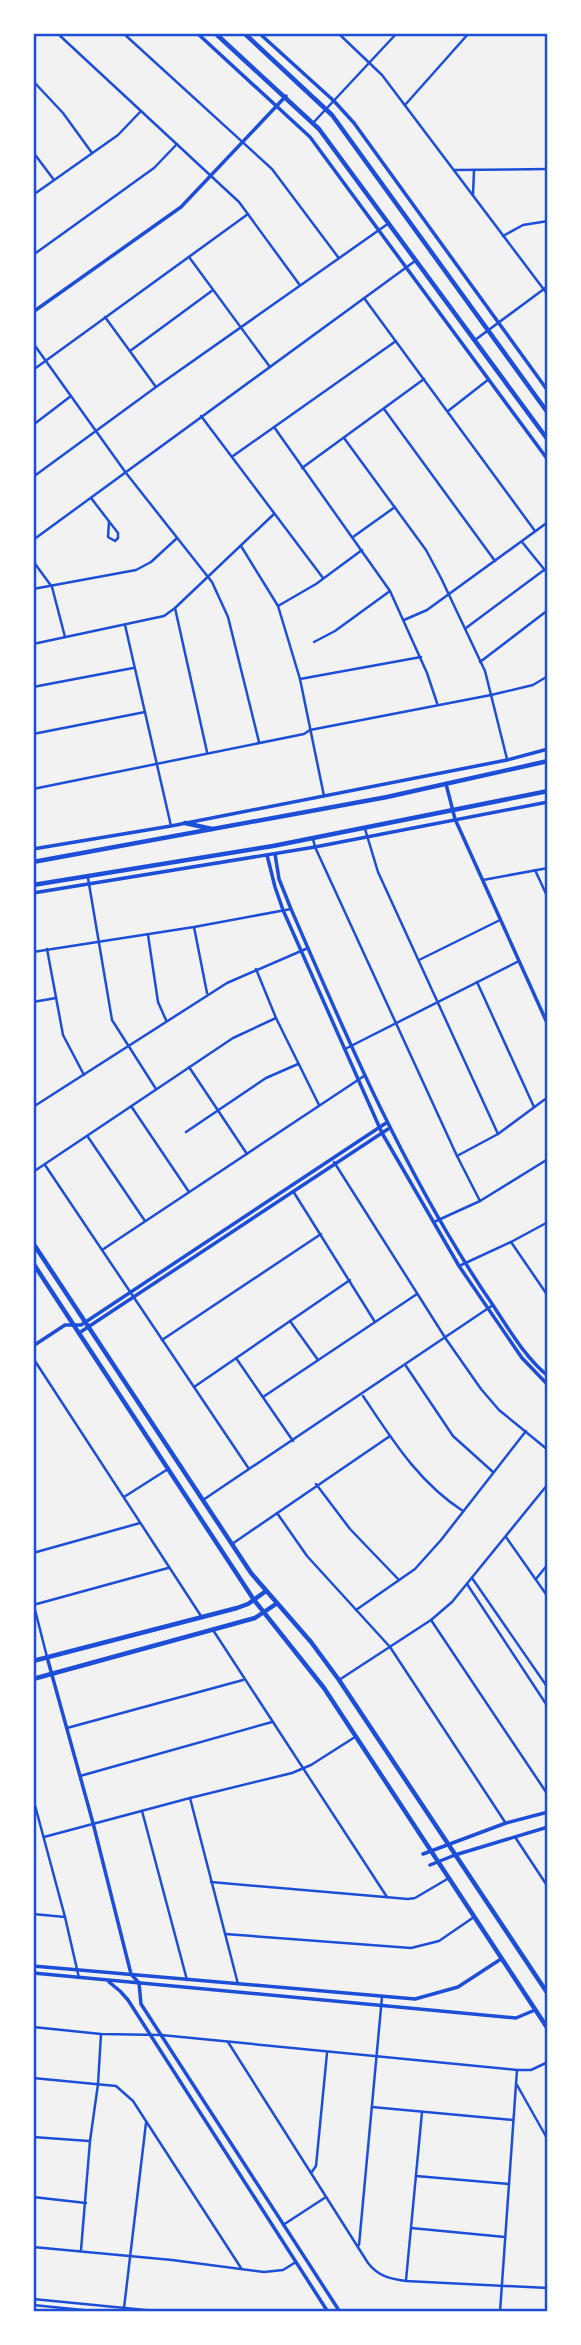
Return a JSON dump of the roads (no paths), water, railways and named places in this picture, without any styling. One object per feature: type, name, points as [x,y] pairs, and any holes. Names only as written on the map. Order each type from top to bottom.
[{"type":"main road","points":[[215,33],[313,123],[548,440]]},
{"type":"main road","points":[[244,33],[326,109],[351,139],[548,412]]},
{"type":"main road","points":[[33,863],[217,830],[548,761]]},
{"type":"main road","points":[[33,885],[88,878],[313,838],[548,791]]},
{"type":"main road","points":[[185,823],[217,830]]},
{"type":"main road","points":[[33,1243],[232,1544],[276,1604],[312,1642],[339,1680],[548,1994]]},
{"type":"main road","points":[[33,1263],[254,1600],[302,1659],[355,1736],[548,2029]]},
{"type":"main road","points":[[149,1437],[158,1431]]},
{"type":"main road","points":[[33,1661],[237,1608],[266,1591]]},
{"type":"main road","points":[[33,1679],[255,1618],[276,1604]]},
{"type":"street","points":[[57,33],[239,202],[299,285]]},
{"type":"street","points":[[124,33],[272,169],[338,257]]},
{"type":"street","points":[[197,33],[278,105],[317,145],[548,460]]},
{"type":"street","points":[[259,33],[334,101],[354,123],[548,391]]},
{"type":"street","points":[[338,33],[370,62],[405,105],[548,295]]},
{"type":"street","points":[[313,123],[397,33]]},
{"type":"street","points":[[405,105],[470,33]]},
{"type":"street","points":[[33,81],[63,113],[92,153]]},
{"type":"street","points":[[33,312],[181,207],[286,96]]},
{"type":"street","points":[[33,195],[118,135],[141,111]]},
{"type":"street","points":[[33,255],[154,168],[177,144]]},
{"type":"street","points":[[33,152],[54,180]]},
{"type":"street","points":[[454,170],[548,169]]},
{"type":"street","points":[[473,195],[474,170]]},
{"type":"street","points":[[33,370],[248,214]]},
{"type":"street","points":[[503,236],[523,225],[548,221]]},
{"type":"street","points":[[33,477],[389,223]]},
{"type":"street","points":[[189,257],[270,367]]},
{"type":"street","points":[[33,540],[416,260]]},
{"type":"street","points":[[475,340],[548,286]]},
{"type":"street","points":[[130,351],[213,290]]},
{"type":"street","points":[[364,298],[535,531]]},
{"type":"street","points":[[105,317],[156,387]]},
{"type":"street","points":[[232,457],[396,341]]},
{"type":"street","points":[[33,343],[126,472],[208,578],[228,617],[259,743]]},
{"type":"street","points":[[302,468],[424,379]]},
{"type":"street","points":[[448,411],[489,379]]},
{"type":"street","points":[[33,425],[71,396]]},
{"type":"street","points":[[384,409],[495,561]]},
{"type":"street","points":[[201,416],[323,579]]},
{"type":"street","points":[[274,427],[390,591],[421,657],[437,704]]},
{"type":"street","points":[[344,438],[426,550],[449,594],[481,662],[507,760]]},
{"type":"street","points":[[92,498],[118,533],[115,541],[108,537],[109,522]]},
{"type":"street","points":[[353,537],[395,507]]},
{"type":"street","points":[[33,644],[153,620],[175,608],[274,514]]},
{"type":"street","points":[[404,620],[427,610],[548,522]]},
{"type":"street","points":[[33,589],[136,570],[151,562],[177,539]]},
{"type":"street","points":[[522,542],[548,575]]},
{"type":"street","points":[[242,546],[278,606],[300,679],[324,796]]},
{"type":"street","points":[[278,606],[323,579],[362,550]]},
{"type":"street","points":[[33,561],[52,587],[65,637]]},
{"type":"street","points":[[466,628],[544,570]]},
{"type":"street","points":[[314,642],[335,631],[390,591]]},
{"type":"street","points":[[175,608],[207,752]]},
{"type":"street","points":[[481,662],[548,610]]},
{"type":"street","points":[[125,625],[171,826]]},
{"type":"street","points":[[300,679],[421,657]]},
{"type":"street","points":[[33,687],[135,667]]},
{"type":"street","points":[[33,789],[304,734],[310,730],[491,695],[533,685],[548,676]]},
{"type":"street","points":[[33,734],[145,712]]},
{"type":"street","points":[[33,849],[171,826],[548,750]]},
{"type":"street","points":[[446,784],[455,818],[548,1026]]},
{"type":"street","points":[[33,893],[368,838],[455,818],[548,802]]},
{"type":"street","points":[[365,828],[378,872],[498,1134]]},
{"type":"street","points":[[313,838],[480,1201]]},
{"type":"street","points":[[275,853],[279,879],[291,909],[388,1129],[464,1262],[529,1357],[548,1376]]},
{"type":"street","points":[[267,855],[283,910],[382,1133],[459,1265],[522,1358],[548,1385]]},
{"type":"street","points":[[483,880],[548,868]]},
{"type":"street","points":[[535,870],[548,898]]},
{"type":"street","points":[[88,878],[112,1020],[156,1089]]},
{"type":"street","points":[[33,952],[291,909]]},
{"type":"street","points":[[419,960],[500,920]]},
{"type":"street","points":[[194,927],[207,994]]},
{"type":"street","points":[[148,934],[158,1002],[167,1021]]},
{"type":"street","points":[[33,1107],[207,994],[256,969],[308,948]]},
{"type":"street","points":[[47,949],[66,1044],[84,1075]]},
{"type":"street","points":[[345,1049],[519,961]]},
{"type":"street","points":[[256,969],[275,1018],[319,1105]]},
{"type":"street","points":[[477,982],[534,1107]]},
{"type":"street","points":[[33,1002],[56,998]]},
{"type":"street","points":[[33,1172],[233,1038],[275,1018]]},
{"type":"street","points":[[186,1132],[266,1078],[298,1064]]},
{"type":"street","points":[[189,1068],[247,1154]]},
{"type":"street","points":[[102,1250],[364,1076]]},
{"type":"street","points":[[457,1156],[498,1134],[548,1097]]},
{"type":"street","points":[[131,1106],[189,1192]]},
{"type":"street","points":[[33,1346],[65,1325],[87,1324],[133,1296],[293,1191],[386,1123]]},
{"type":"street","points":[[79,1333],[130,1292],[333,1161],[388,1129]]},
{"type":"street","points":[[88,1136],[145,1221]]},
{"type":"street","points":[[433,1222],[480,1201],[548,1159]]},
{"type":"street","points":[[333,1161],[446,1339],[481,1389],[499,1410],[548,1450]]},
{"type":"street","points":[[45,1165],[248,1469]]},
{"type":"street","points":[[293,1191],[375,1322]]},
{"type":"street","points":[[459,1265],[548,1222]]},
{"type":"street","points":[[162,1340],[321,1234]]},
{"type":"street","points":[[511,1242],[548,1296]]},
{"type":"street","points":[[193,1387],[350,1280]]},
{"type":"street","points":[[263,1397],[417,1294]]},
{"type":"street","points":[[203,1500],[494,1305]]},
{"type":"street","points":[[290,1321],[318,1360]]},
{"type":"street","points":[[33,1358],[201,1616]]},
{"type":"street","points":[[236,1358],[293,1441]]},
{"type":"street","points":[[406,1366],[453,1436],[493,1472]]},
{"type":"street","points":[[362,1395],[404,1458],[443,1498],[463,1511]]},
{"type":"street","points":[[356,1610],[415,1569],[526,1432]]},
{"type":"street","points":[[232,1544],[390,1436]]},
{"type":"street","points":[[124,1497],[169,1469]]},
{"type":"street","points":[[339,1680],[430,1620],[452,1602],[548,1484]]},
{"type":"street","points":[[317,1485],[350,1530],[400,1581]]},
{"type":"street","points":[[277,1513],[307,1556],[390,1647],[506,1823]]},
{"type":"street","points":[[33,1553],[140,1523]]},
{"type":"street","points":[[506,1537],[548,1597]]},
{"type":"street","points":[[536,1579],[548,1564]]},
{"type":"street","points":[[170,1567],[34,1604],[131,1974],[139,1983],[141,2004],[340,2312]]},
{"type":"street","points":[[472,1578],[548,1688]]},
{"type":"street","points":[[467,1584],[548,1707]]},
{"type":"street","points":[[430,1620],[548,1795]]},
{"type":"street","points":[[213,1630],[387,1897]]},
{"type":"street","points":[[67,1728],[244,1679]]},
{"type":"street","points":[[80,1776],[272,1722]]},
{"type":"street","points":[[44,1837],[304,1769],[355,1736]]},
{"type":"street","points":[[33,1798],[79,1978]]},
{"type":"street","points":[[190,1798],[238,1984]]},
{"type":"street","points":[[142,1811],[187,1980]]},
{"type":"street","points":[[423,1854],[506,1823],[548,1812]]},
{"type":"street","points":[[430,1865],[454,1855],[548,1828]]},
{"type":"street","points":[[514,1837],[548,1887]]},
{"type":"street","points":[[211,1882],[401,1899],[415,1898],[449,1878]]},
{"type":"street","points":[[33,1914],[65,1917]]},
{"type":"street","points":[[225,1934],[411,1948],[439,1941],[474,1917]]},
{"type":"street","points":[[33,1966],[415,1999],[447,1991],[501,1959]]},
{"type":"street","points":[[33,1973],[516,2018],[535,2010]]},
{"type":"street","points":[[124,1994],[124,1982],[131,1974]]},
{"type":"street","points":[[104,1980],[124,1994],[328,2312]]},
{"type":"street","points":[[358,2247],[382,1997]]},
{"type":"street","points":[[33,2027],[102,2034],[161,2035],[517,2070],[531,2070],[548,2062]]},
{"type":"street","points":[[81,2251],[89,2141],[102,2034]]},
{"type":"street","points":[[228,2042],[377,2273],[406,2281],[548,2288]]},
{"type":"street","points":[[311,2173],[317,2166],[327,2051]]},
{"type":"street","points":[[499,2312],[517,2070]]},
{"type":"street","points":[[33,2078],[116,2086],[125,2093],[241,2268]]},
{"type":"street","points":[[516,2084],[548,2140]]},
{"type":"street","points":[[372,2107],[513,2120]]},
{"type":"street","points":[[406,2281],[422,2112]]},
{"type":"street","points":[[124,2308],[146,2123]]},
{"type":"street","points":[[33,2137],[89,2141]]},
{"type":"street","points":[[416,2176],[509,2184]]},
{"type":"street","points":[[33,2197],[86,2203]]},
{"type":"street","points":[[283,2225],[326,2197]]},
{"type":"street","points":[[411,2228],[505,2236]]},
{"type":"street","points":[[33,2247],[273,2272],[297,2262]]},
{"type":"street","points":[[33,2299],[166,2312]]},
{"type":"street","points":[[33,2305],[103,2312]]}]
